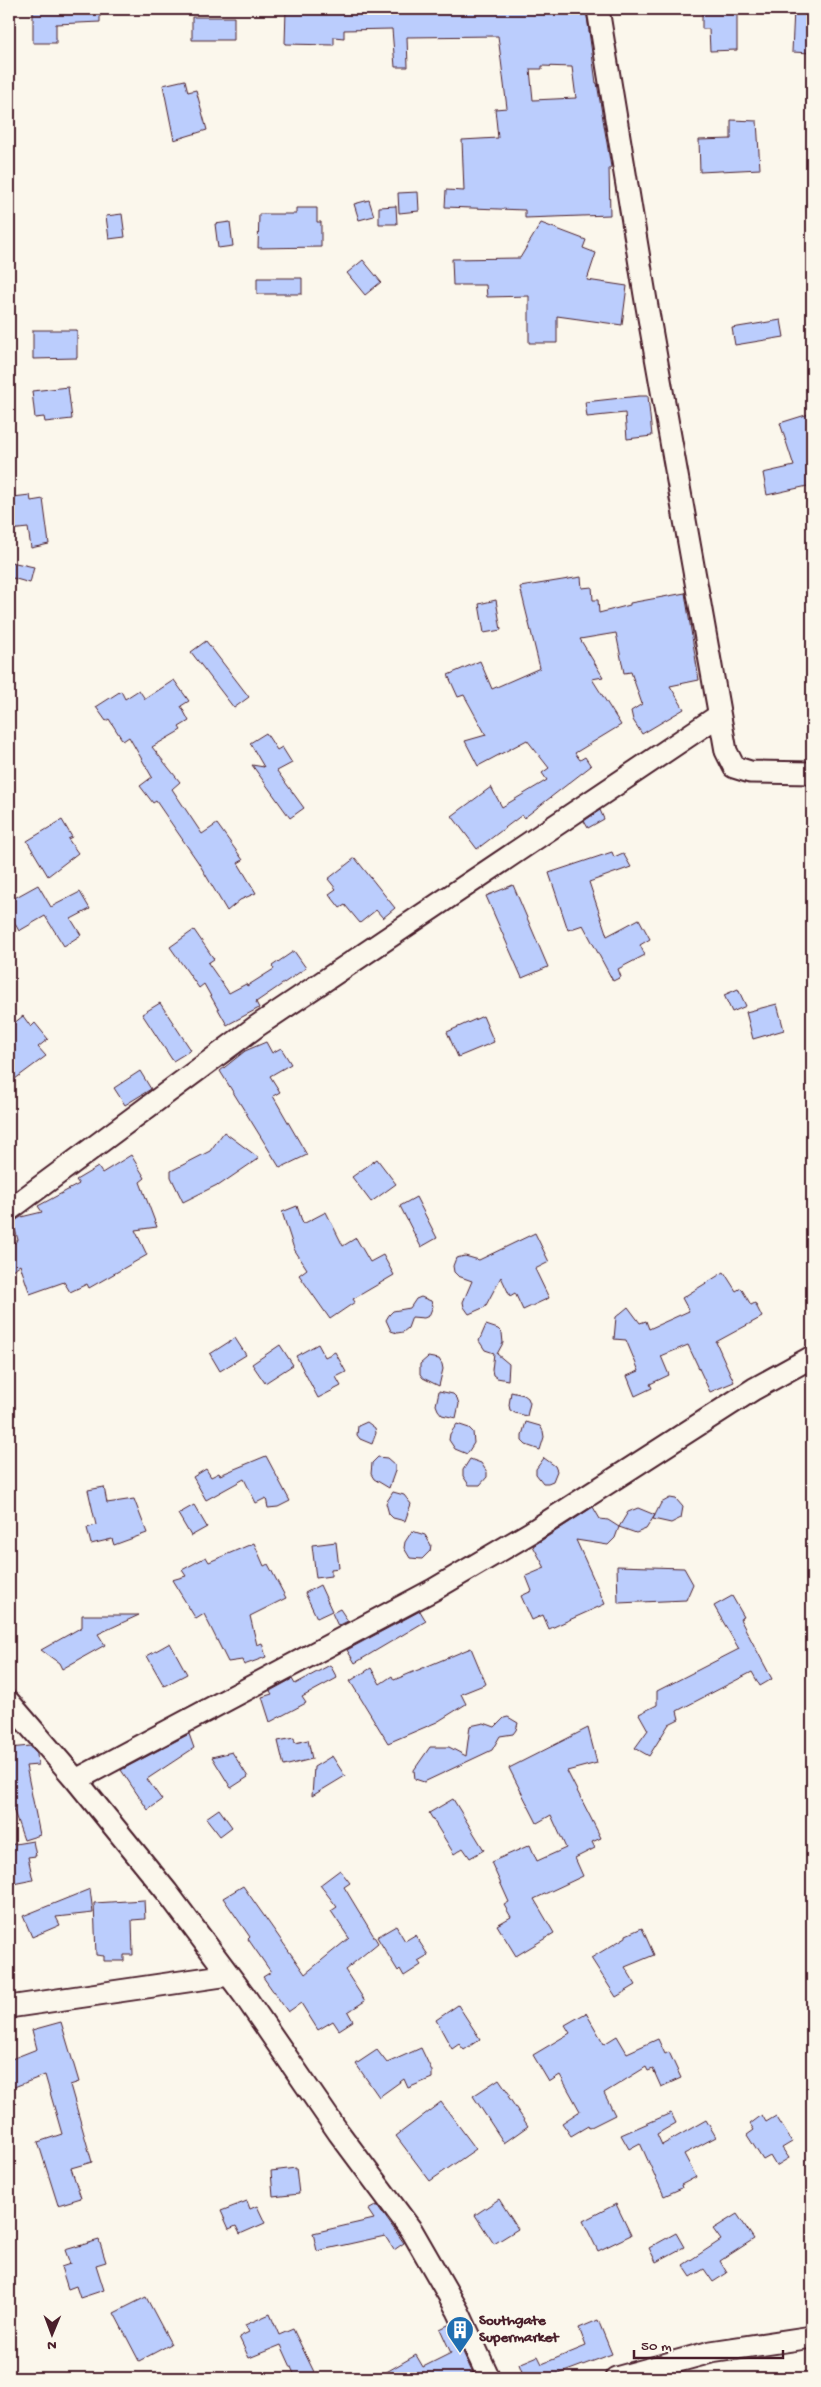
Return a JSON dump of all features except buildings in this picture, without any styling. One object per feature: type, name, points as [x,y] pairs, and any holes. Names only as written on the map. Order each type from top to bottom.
[{"type":"street","points":[[598,9],[646,301],[718,716],[726,751],[734,767],[750,772],[812,773]]},
{"type":"street","points":[[9,1210],[256,1026],[718,716]]},
{"type":"street","points":[[76,1780],[432,1590],[530,1533],[754,1389],[812,1356]]},
{"type":"street","points":[[9,1702],[76,1780],[167,1892],[229,1975],[339,2133],[412,2231],[458,2310],[490,2378]]},
{"type":"street","points":[[9,2007],[229,1975]]},
{"type":"street","points":[[616,2378],[710,2352],[812,2336]]},
{"type":"place","name":"Southgate Supermarket","points":[[460,2354]]}]
